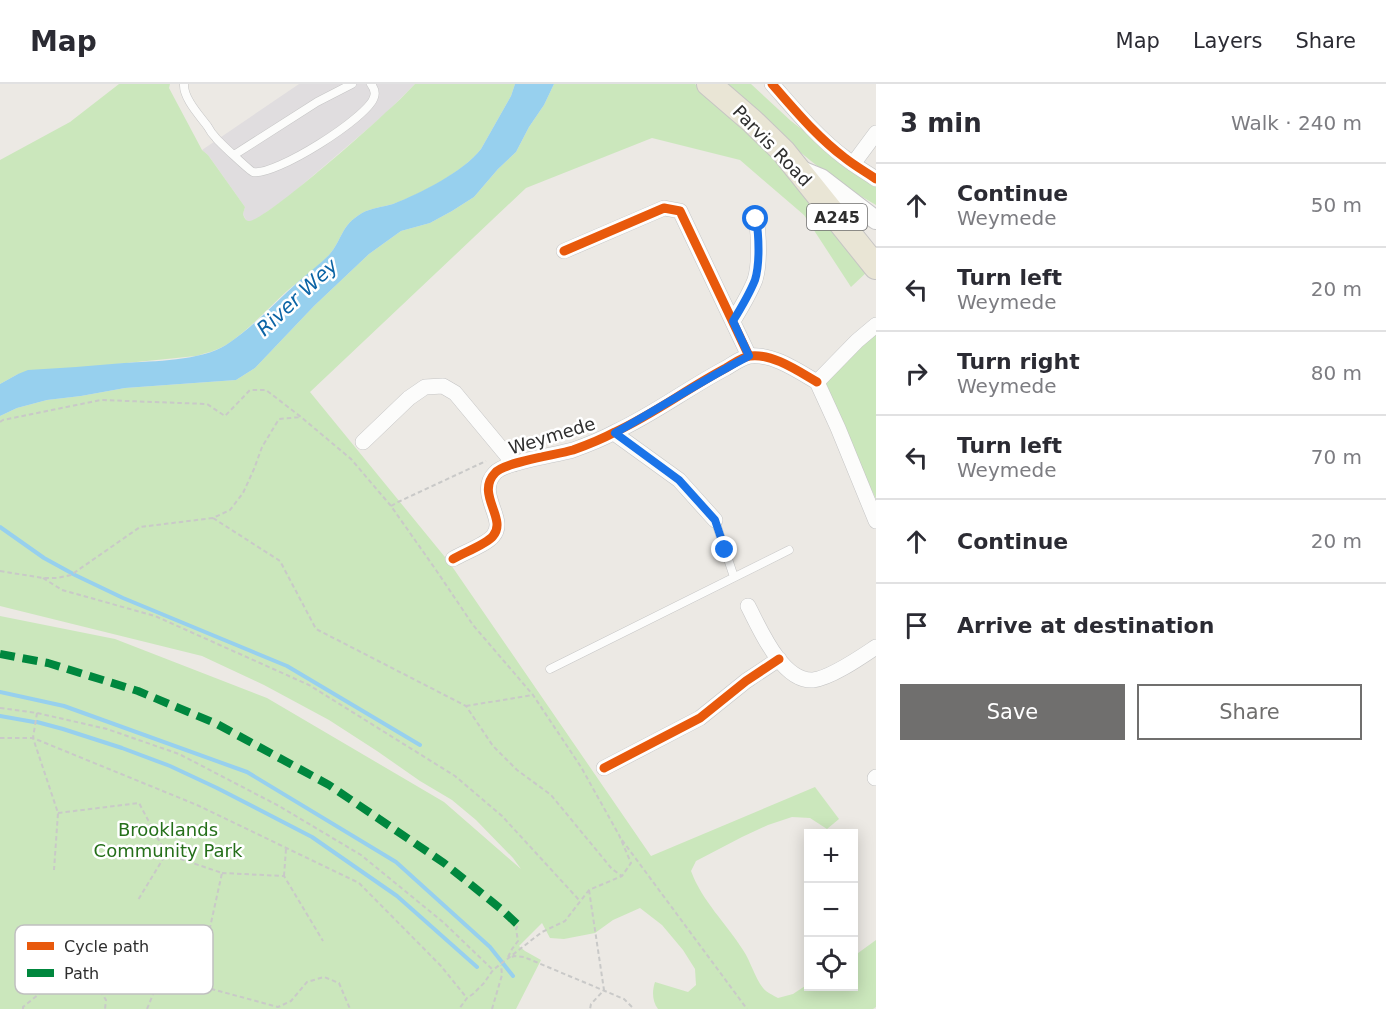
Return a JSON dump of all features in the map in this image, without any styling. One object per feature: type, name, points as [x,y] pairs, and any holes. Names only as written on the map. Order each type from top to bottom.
[{"type":"main road","name":"Parvis Road","points":[[709,84],[783,151],[876,267]]},
{"type":"street","points":[[772,84],[823,140],[852,164],[876,179]]},
{"type":"street","points":[[852,164],[876,133]]},
{"type":"street","points":[[798,169],[820,178],[876,220]]},
{"type":"street","points":[[564,251],[664,208],[680,211],[749,356],[771,358],[817,382],[876,521]]},
{"type":"street","points":[[733,321],[756,277],[759,237],[756,219]]},
{"type":"street","points":[[817,382],[876,325]]},
{"type":"street","name":"Weymede","points":[[453,558],[492,538],[497,531],[496,518],[488,497],[488,482],[509,458],[572,450],[615,433],[749,356]]},
{"type":"street","name":"Weymede","points":[[363,442],[409,398],[425,387],[443,386],[455,393],[509,458]]},
{"type":"street","name":"Weymede","points":[[615,433],[679,480],[715,520]]},
{"type":"street","points":[[748,606],[779,659],[789,672],[801,679],[814,680],[829,675],[876,649]]},
{"type":"street","points":[[604,768],[700,718],[746,681],[779,659]]},
{"type":"lane","points":[[184,84],[185,94],[217,140],[247,169],[254,172],[271,170],[282,165],[337,133],[371,103],[375,95],[371,84]]},
{"type":"lane","points":[[234,155],[317,102],[352,84]]},
{"type":"lane","points":[[715,520],[734,577]]},
{"type":"lane","points":[[550,669],[789,550]]},
{"type":"path","points":[[0,422],[101,400],[207,404],[225,416],[250,390],[266,390],[301,417],[351,459],[391,506],[473,625],[533,695],[580,767],[619,835],[747,1009]]},
{"type":"path","points":[[0,571],[43,578],[57,578],[73,574],[140,527],[213,518],[230,510],[243,493],[262,447],[279,419],[301,417]]},
{"type":"path","points":[[391,506],[509,458]]},
{"type":"path","points":[[213,518],[280,561],[316,629],[466,706],[493,746],[517,770],[551,795],[612,869],[622,876]]},
{"type":"path","points":[[43,578],[62,590],[155,616],[309,685],[455,776],[502,816],[580,901]]},
{"type":"path","points":[[466,706],[533,695]]},
{"type":"path","points":[[0,708],[107,729],[179,754],[279,806],[361,855],[443,922],[493,970]]},
{"type":"path","points":[[37,714],[33,738],[58,813],[54,870]]},
{"type":"path","points":[[0,738],[33,738],[197,805],[359,884],[441,966],[467,998]]},
{"type":"path","points":[[58,813],[139,803],[166,854],[222,873],[284,876]]},
{"type":"path","points":[[459,1009],[493,970],[542,932],[565,921],[589,890],[622,876],[631,863],[619,835]]},
{"type":"path","points":[[286,848],[284,876],[323,941]]},
{"type":"path","points":[[138,900],[166,854]]},
{"type":"path","points":[[211,925],[222,873]]},
{"type":"path","points":[[589,890],[604,990]]},
{"type":"path","points":[[507,960],[518,941],[516,929],[518,926]]},
{"type":"path","points":[[507,960],[514,956],[524,957],[624,999],[634,1009]]},
{"type":"path","points":[[492,1009],[502,975],[501,965]]},
{"type":"path","points":[[213,989],[278,1007],[291,1001],[307,982],[324,977],[339,983],[350,1009]]},
{"type":"path","points":[[590,1009],[591,1004],[604,990]]},
{"type":"path","points":[[23,1009],[23,1006],[38,994]]},
{"type":"path","points":[[103,994],[106,1000],[105,1009]]},
{"type":"path","points":[[147,1009],[153,994]]},
{"type":"shaded area","points":[[299,84],[415,84],[385,114],[288,197],[249,222],[243,214],[245,207],[202,150]]},
{"type":"green space","points":[[119,84],[170,84],[169,88],[202,150],[245,207],[243,214],[248,221],[257,218],[293,193],[397,103],[415,84],[515,84],[511,96],[481,149],[473,158],[453,174],[428,188],[393,204],[366,211],[355,218],[329,255],[226,345],[196,356],[18,374],[0,384],[0,160],[70,122]]},
{"type":"green space","name":"Brooklands Community Park","points":[[554,84],[695,84],[747,127],[868,271],[851,287],[804,215],[740,160],[652,138],[526,188],[310,392],[449,562],[651,856],[815,787],[839,819],[827,829],[810,818],[792,817],[768,825],[696,861],[691,871],[708,902],[743,950],[763,988],[778,998],[793,994],[804,987],[804,991],[858,991],[858,953],[876,940],[876,1007],[873,1009],[658,1009],[653,996],[655,982],[688,992],[696,985],[695,969],[683,950],[662,925],[640,908],[613,920],[595,933],[564,939],[550,938],[542,923],[519,946],[541,960],[516,1009],[0,1009],[0,616],[115,639],[267,698],[444,802],[521,869],[476,820],[452,800],[329,720],[264,685],[202,656],[0,606],[0,416],[17,408],[47,400],[125,388],[236,380],[255,368],[314,306],[369,254],[401,231],[430,223],[474,197],[516,152],[544,105]]},
{"type":"green space","points":[[724,84],[751,84],[791,121],[876,186],[876,205],[811,161]]},
{"type":"green space","points":[[876,332],[876,499],[822,384]]},
{"type":"water","name":"River Wey","points":[[515,84],[554,84],[516,152],[474,197],[430,223],[401,231],[369,254],[314,306],[255,368],[236,380],[125,388],[47,400],[17,408],[0,416],[0,384],[28,370],[176,359],[204,354],[226,345],[254,323],[329,255],[355,218],[366,211],[393,204],[428,188],[453,174],[473,158],[481,149],[511,96]]},
{"type":"waterway","points":[[0,527],[44,558],[75,575],[123,598],[287,666],[420,745]]},
{"type":"waterway","points":[[0,692],[64,706],[247,772],[396,862],[490,947],[513,976]]},
{"type":"waterway","points":[[0,716],[34,722]]},
{"type":"waterway","points":[[37,722],[122,748],[170,766],[312,837],[397,896],[477,967]]},
{"type":"marked path","points":[[0,654],[48,663],[138,691],[217,724],[329,785],[444,863],[518,925]]},
{"type":"cycle path","points":[[772,84],[825,141],[876,179]]},
{"type":"cycle path","points":[[564,251],[664,208],[680,211],[749,356]]},
{"type":"cycle path","points":[[453,559],[486,542],[497,529],[488,489],[490,481],[500,469],[519,462],[573,450],[600,439],[629,425],[747,357],[758,356],[776,360],[817,382]]},
{"type":"cycle path","points":[[604,768],[700,718],[746,681],[779,659]]},
{"type":"route","points":[[725,550],[715,520],[679,480],[615,433],[749,356],[733,321],[756,277],[759,237],[756,219]]}]
